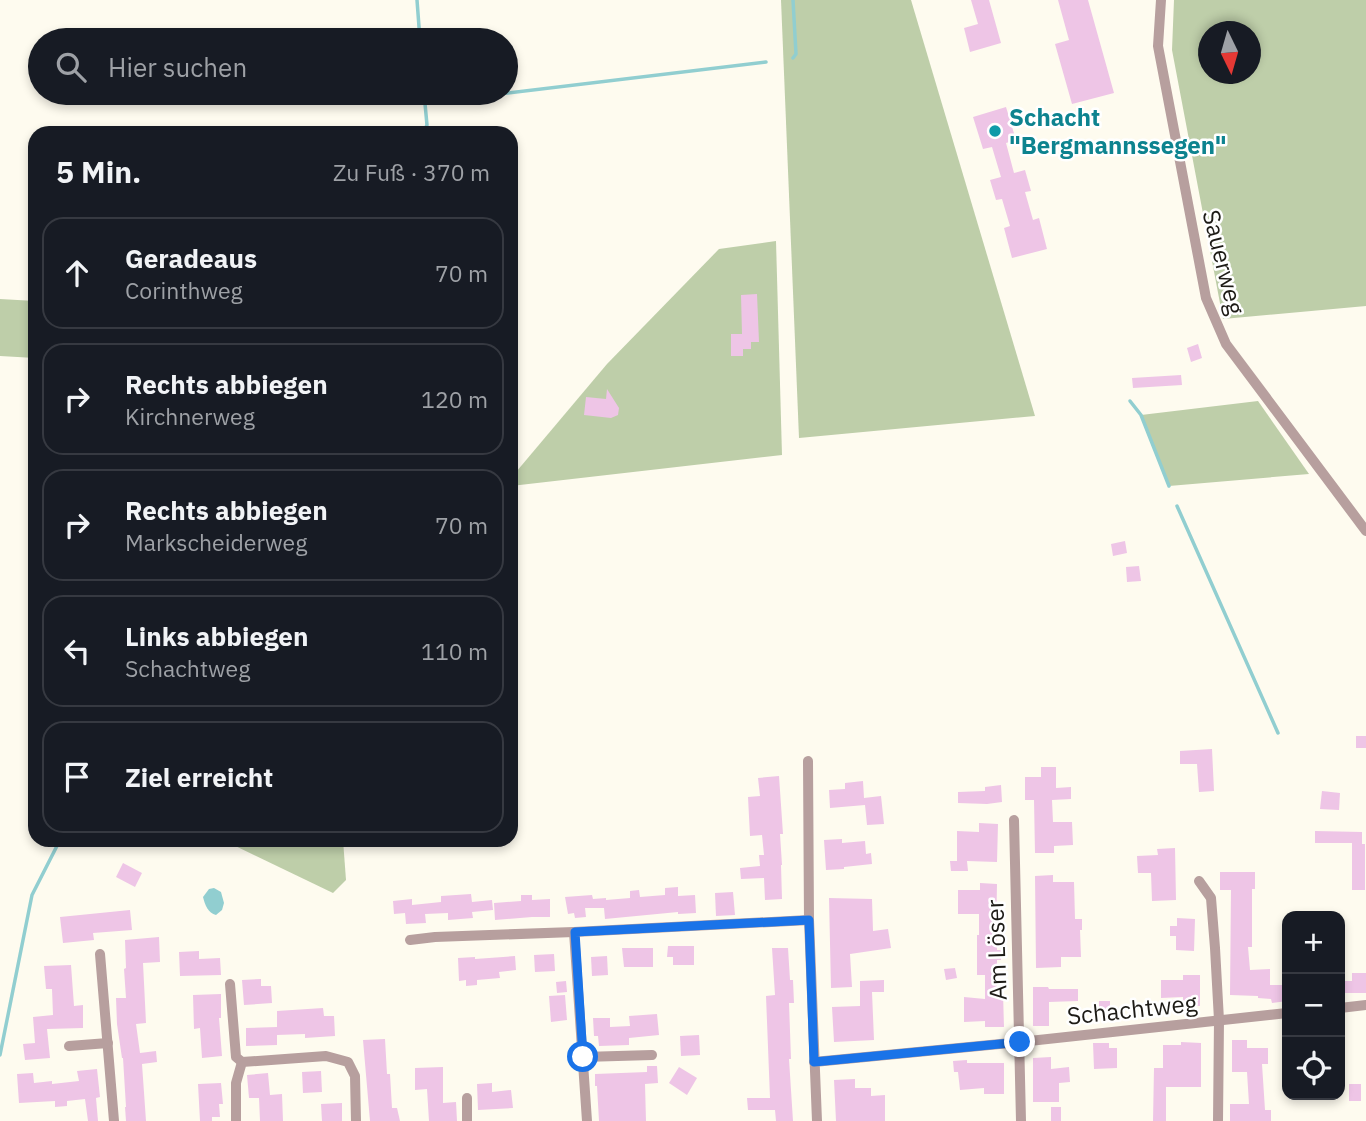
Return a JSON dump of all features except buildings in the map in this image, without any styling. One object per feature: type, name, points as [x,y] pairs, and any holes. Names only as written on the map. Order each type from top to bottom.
[{"type":"street","name":"Sauerweg","points":[[1161,0],[1158,46],[1206,298],[1226,344],[1366,531]]},
{"type":"street","points":[[808,761],[809,920],[817,1121]]},
{"type":"street","name":"Am Löser","points":[[1014,820],[1021,1121]]},
{"type":"street","points":[[1199,881],[1211,898],[1219,1020],[1219,1121]]},
{"type":"street","points":[[410,940],[809,920]]},
{"type":"street","points":[[575,932],[587,1121]]},
{"type":"street","points":[[100,954],[114,1121]]},
{"type":"street","points":[[230,984],[236,1057],[242,1062],[326,1056],[348,1062],[355,1076],[356,1121]]},
{"type":"street","points":[[1345,1007],[1366,1005]]},
{"type":"street","name":"Schachtweg","points":[[814,1062],[1282,1014]]},
{"type":"street","points":[[69,1046],[108,1043]]},
{"type":"street","points":[[583,1057],[652,1055]]},
{"type":"street","points":[[236,1121],[236,1083],[242,1062]]},
{"type":"street","points":[[467,1098],[467,1121]]},
{"type":"green space","points":[[781,0],[911,0],[1035,416],[799,438]]},
{"type":"green space","points":[[1174,0],[1366,0],[1366,306],[1223,319],[1172,50]]},
{"type":"green space","points":[[776,241],[782,455],[518,485],[518,470],[607,364],[719,249]]},
{"type":"green space","points":[[0,299],[28,301],[28,358],[0,356]]},
{"type":"green space","points":[[1258,401],[1309,474],[1169,486],[1141,415]]},
{"type":"green space","points":[[238,847],[344,847],[346,880],[333,893]]},
{"type":"water","points":[[214,888],[221,892],[224,903],[222,910],[216,915],[209,911],[203,897],[209,889]]},
{"type":"waterway","points":[[417,0],[419,28]]},
{"type":"waterway","points":[[793,0],[796,54],[793,58]]},
{"type":"waterway","points":[[518,92],[766,62]]},
{"type":"waterway","points":[[425,105],[426,126]]},
{"type":"waterway","points":[[1130,401],[1141,415],[1169,486]]},
{"type":"waterway","points":[[1177,506],[1278,733]]},
{"type":"waterway","points":[[0,1055],[32,895],[56,847]]},
{"type":"place","name":"Schacht \"Bergmannssegen\"","points":[[995,131]]},
{"type":"route","points":[[583,1057],[575,932],[809,920],[814,1062],[1020,1042]]}]
